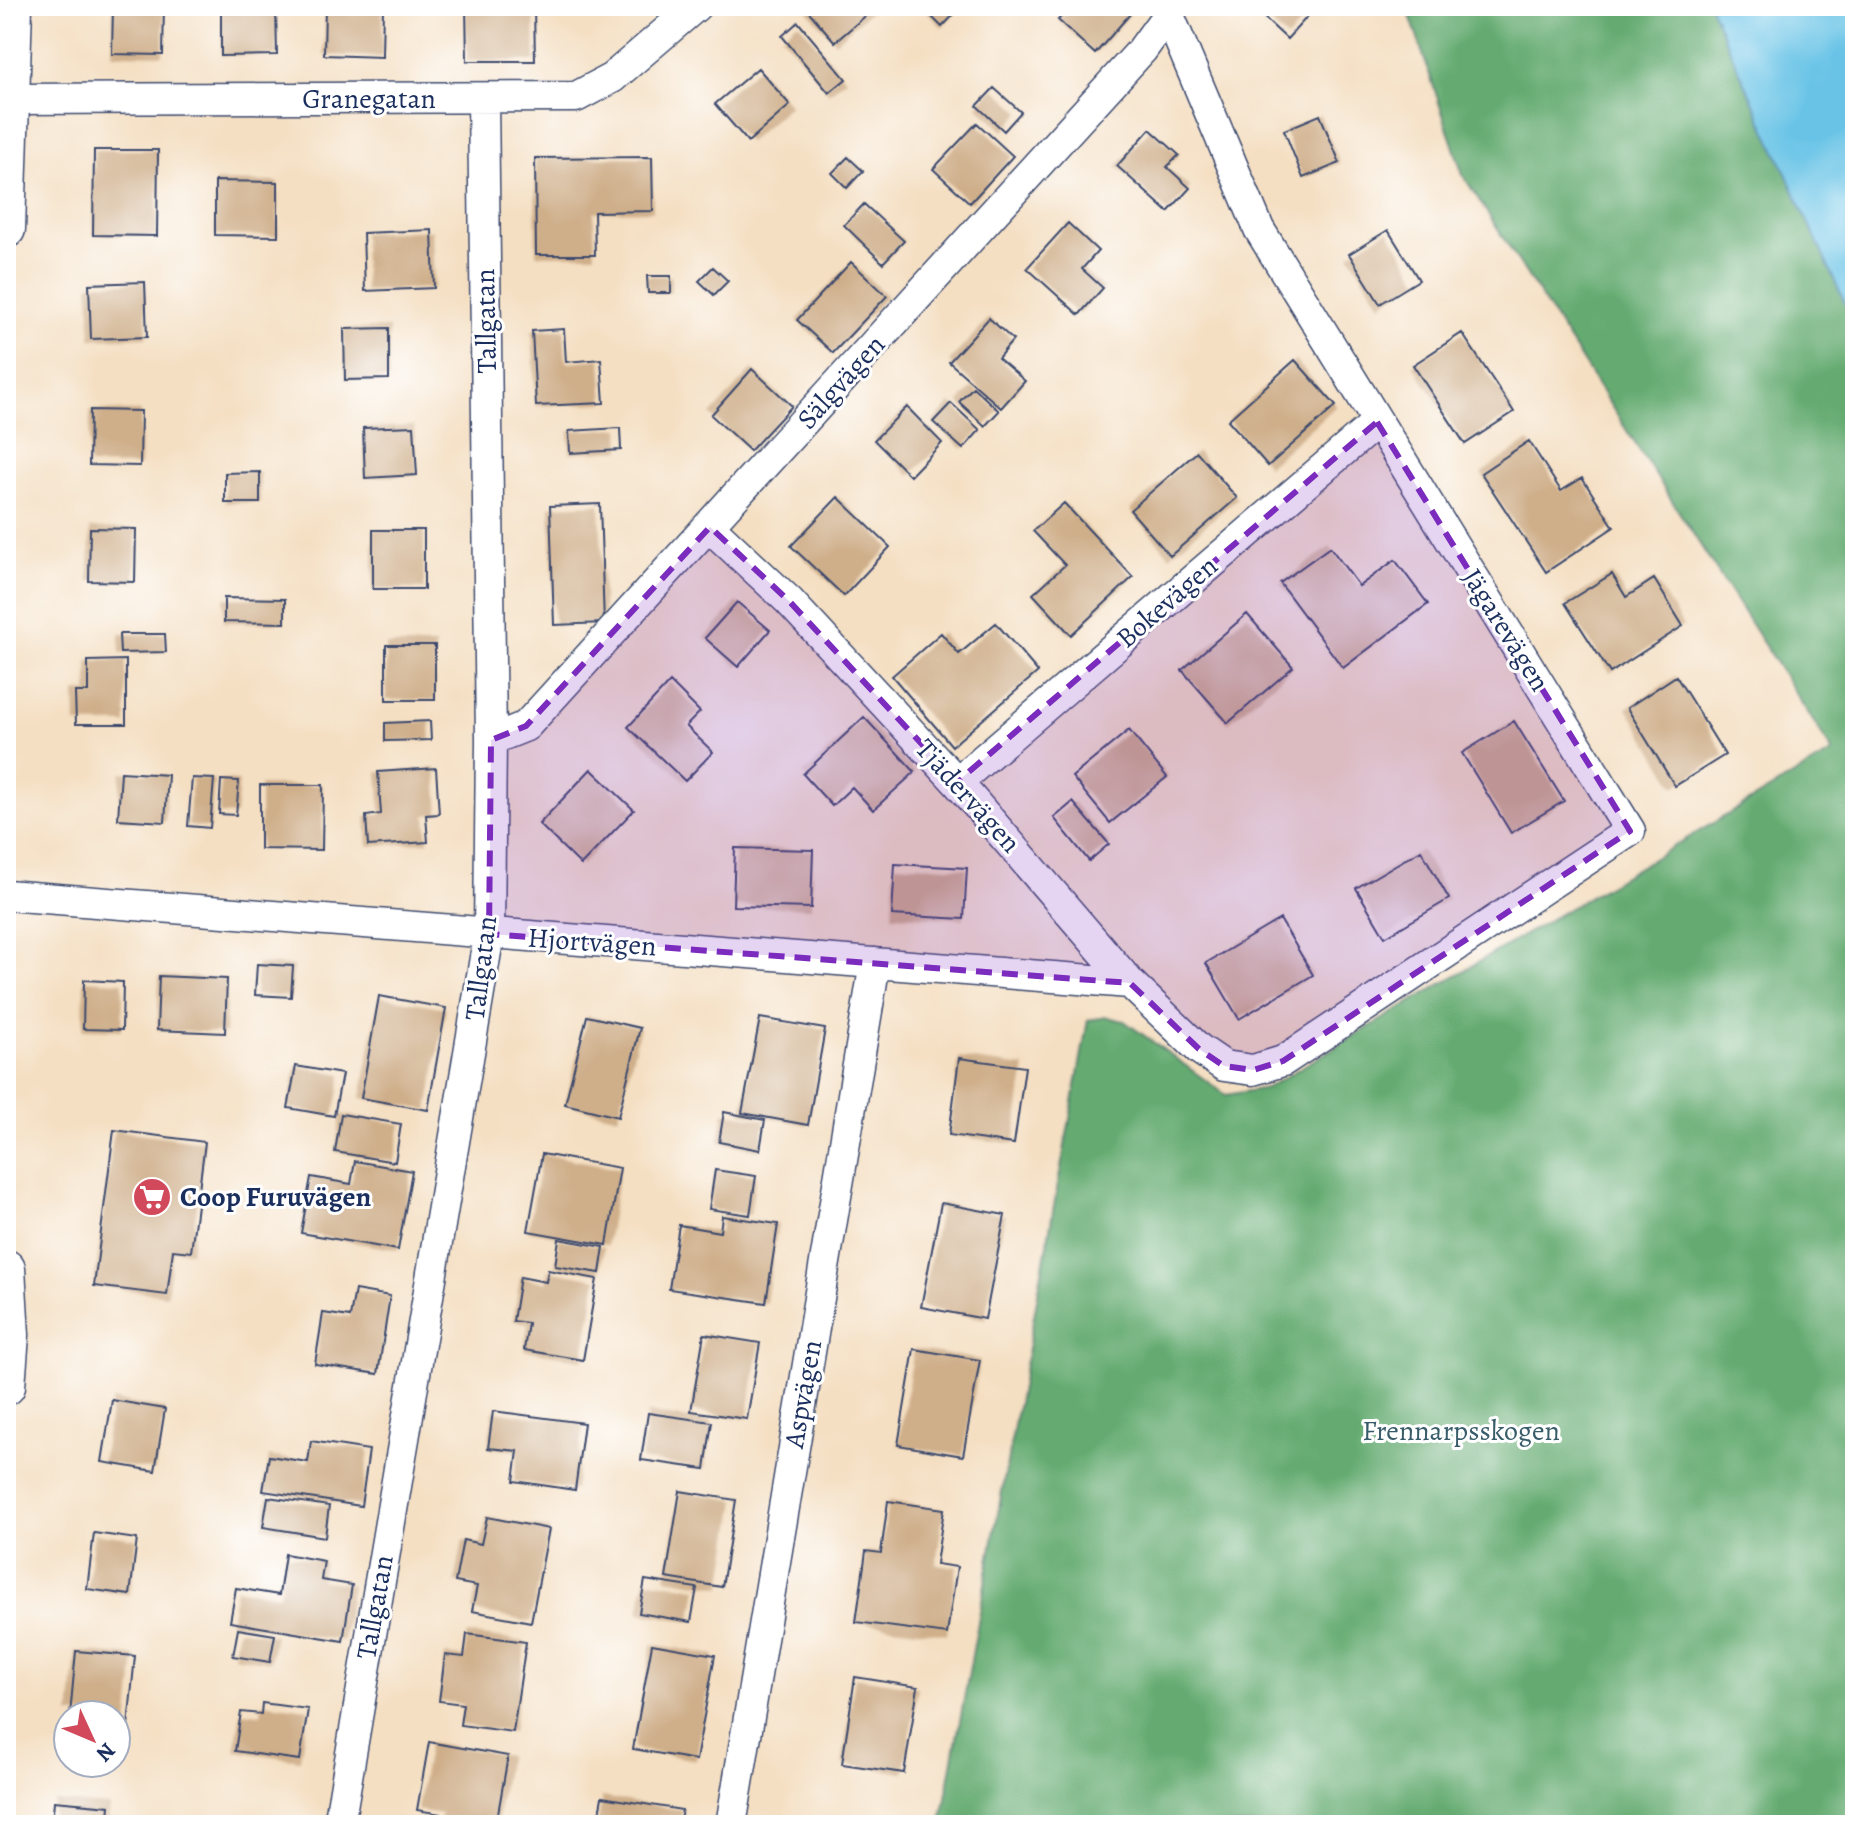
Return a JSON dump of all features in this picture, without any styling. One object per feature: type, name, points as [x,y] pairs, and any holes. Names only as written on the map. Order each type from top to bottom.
[{"type":"street","points":[[6,229],[13,6]]},
{"type":"street","name":"Granegatan","points":[[11,99],[483,100],[576,97],[612,78],[696,6]]},
{"type":"street","name":"Jägarevägen","points":[[1169,9],[1259,229],[1630,831],[1283,1061],[1253,1070],[1224,1066]]},
{"type":"street","name":"Sälgvägen","points":[[491,740],[526,726],[1142,50],[1169,9]]},
{"type":"street","name":"Tallgatan","points":[[339,1825],[489,934],[491,740],[483,100]]},
{"type":"street","name":"Bokevägen","points":[[957,782],[1377,422]]},
{"type":"street","name":"Tjädervägen","points":[[710,527],[789,601],[957,782],[1130,983],[1199,1049],[1224,1066]]},
{"type":"street","name":"Hjortvägen","points":[[6,895],[1130,983]]},
{"type":"street","name":"Aspvägen","points":[[731,1825],[875,963]]},
{"type":"street","points":[[6,1269],[10,1335],[6,1386]]},
{"type":"highlighted area","points":[[1377,422],[1630,831],[1283,1061],[1253,1070],[1224,1066],[1199,1049],[1130,983],[489,934],[491,740],[526,726],[710,527],[789,601],[957,782]]},
{"type":"green space","name":"Frennarpsskogen","points":[[1407,6],[1710,6],[1855,324],[1855,1825],[941,1825],[1088,1020],[1107,1017],[1124,1021],[1226,1095],[1266,1088],[1833,752],[1463,175]]},
{"type":"water","points":[[1710,6],[1855,6],[1855,324],[1852,319]]},
{"type":"building","points":[[113,6],[164,6],[163,55],[112,54]]},
{"type":"building","points":[[221,6],[276,6],[277,55],[221,56]]},
{"type":"building","points":[[325,6],[383,6],[382,57],[324,55]]},
{"type":"building","points":[[466,6],[534,6],[535,61],[467,61]]},
{"type":"building","points":[[804,6],[877,6],[835,42]]},
{"type":"building","points":[[933,6],[962,6],[942,27],[927,12]]},
{"type":"building","points":[[1071,6],[1123,6],[1131,13],[1095,54],[1058,20]]},
{"type":"building","points":[[1263,6],[1317,6],[1287,39],[1258,12]]},
{"type":"building","points":[[798,22],[846,79],[829,93],[782,36]]},
{"type":"building","points":[[758,68],[790,105],[748,142],[715,104]]},
{"type":"building","points":[[994,88],[1021,112],[1004,131],[977,106]]},
{"type":"building","points":[[1320,115],[1340,163],[1303,178],[1284,130]]},
{"type":"building","points":[[977,123],[1013,156],[970,203],[933,169]]},
{"type":"building","points":[[1150,129],[1179,155],[1167,167],[1190,188],[1168,212],[1117,166]]},
{"type":"building","points":[[94,150],[158,150],[157,236],[93,235]]},
{"type":"building","points":[[652,157],[653,211],[594,212],[595,255],[536,255],[535,158]]},
{"type":"building","points":[[848,157],[863,171],[847,188],[832,173]]},
{"type":"building","points":[[215,181],[278,182],[278,236],[215,235]]},
{"type":"building","points":[[864,204],[904,241],[883,263],[844,225]]},
{"type":"building","points":[[1068,223],[1098,251],[1082,269],[1103,288],[1079,315],[1027,268]]},
{"type":"building","points":[[432,230],[434,288],[365,291],[363,233]]},
{"type":"building","points":[[1388,230],[1419,280],[1380,304],[1349,254]]},
{"type":"building","points":[[851,262],[887,296],[833,353],[797,320]]},
{"type":"building","points":[[713,267],[728,281],[714,295],[699,281]]},
{"type":"building","points":[[647,276],[671,276],[671,293],[648,293]]},
{"type":"building","points":[[145,282],[147,337],[91,339],[89,284]]},
{"type":"building","points":[[989,318],[1013,340],[998,358],[1025,381],[1001,408],[949,362]]},
{"type":"building","points":[[389,328],[389,379],[345,380],[344,329]]},
{"type":"building","points":[[564,329],[566,362],[601,359],[604,403],[536,406],[532,331]]},
{"type":"building","points":[[1462,333],[1514,412],[1465,444],[1413,365]]},
{"type":"building","points":[[1295,360],[1336,406],[1268,466],[1228,420]]},
{"type":"building","points":[[752,369],[792,406],[750,451],[711,415]]},
{"type":"building","points":[[973,387],[999,411],[985,426],[959,402]]},
{"type":"building","points":[[951,403],[980,430],[963,449],[933,422]]},
{"type":"building","points":[[907,407],[942,443],[910,476],[874,440]]},
{"type":"building","points":[[90,410],[141,411],[140,466],[89,465]]},
{"type":"building","points":[[414,426],[417,475],[365,478],[363,428]]},
{"type":"building","points":[[620,428],[621,450],[570,453],[569,431]]},
{"type":"building","points":[[1529,441],[1561,491],[1582,478],[1614,527],[1546,572],[1481,473]]},
{"type":"building","points":[[1197,452],[1237,498],[1170,556],[1130,510]]},
{"type":"building","points":[[260,472],[260,503],[225,503],[225,473]]},
{"type":"building","points":[[838,497],[890,547],[844,596],[791,546]]},
{"type":"building","points":[[1064,503],[1133,577],[1071,635],[1033,594],[1065,565],[1033,531]]},
{"type":"building","points":[[600,504],[604,623],[554,625],[550,506]]},
{"type":"building","points":[[90,528],[136,529],[135,582],[89,581]]},
{"type":"building","points":[[373,530],[424,530],[424,589],[373,589]]},
{"type":"building","points":[[1330,547],[1359,586],[1395,560],[1428,604],[1343,668],[1280,583]]},
{"type":"building","points":[[1612,574],[1626,597],[1654,579],[1683,626],[1610,673],[1565,603]]},
{"type":"building","points":[[224,598],[285,599],[285,623],[224,622]]},
{"type":"building","points":[[737,602],[770,630],[738,667],[705,638]]},
{"type":"building","points":[[1247,614],[1293,667],[1228,723],[1182,670]]},
{"type":"building","points":[[996,623],[1038,672],[952,746],[892,676],[941,633],[959,654]]},
{"type":"building","points":[[119,634],[165,634],[166,652],[120,653]]},
{"type":"building","points":[[386,645],[435,645],[435,700],[386,700]]},
{"type":"building","points":[[126,660],[126,724],[76,724],[75,692],[88,692],[88,661]]},
{"type":"building","points":[[1676,676],[1725,755],[1675,786],[1627,708]]},
{"type":"building","points":[[670,682],[700,712],[686,726],[713,752],[685,781],[628,727]]},
{"type":"building","points":[[864,717],[915,772],[873,810],[852,787],[832,806],[803,774]]},
{"type":"building","points":[[430,721],[431,740],[385,741],[385,723]]},
{"type":"building","points":[[1514,721],[1564,801],[1511,833],[1462,753]]},
{"type":"building","points":[[1129,730],[1167,777],[1110,823],[1072,777]]},
{"type":"building","points":[[436,768],[439,814],[426,815],[428,842],[368,846],[366,816],[381,814],[378,772]]},
{"type":"building","points":[[591,769],[634,810],[581,865],[539,824]]},
{"type":"building","points":[[121,772],[168,775],[165,822],[118,819]]},
{"type":"building","points":[[192,778],[214,779],[210,828],[188,826]]},
{"type":"building","points":[[221,780],[239,781],[236,815],[219,814]]},
{"type":"building","points":[[260,785],[323,785],[322,850],[260,849]]},
{"type":"building","points":[[1073,802],[1109,844],[1089,861],[1054,818]]},
{"type":"building","points":[[735,848],[813,850],[811,908],[733,906]]},
{"type":"building","points":[[1421,850],[1449,899],[1385,937],[1356,888]]},
{"type":"building","points":[[895,864],[967,868],[964,919],[892,915]]},
{"type":"building","points":[[1280,919],[1313,975],[1239,1019],[1206,963]]},
{"type":"building","points":[[257,964],[293,966],[291,997],[255,995]]},
{"type":"building","points":[[159,976],[227,979],[225,1033],[157,1030]]},
{"type":"building","points":[[84,980],[123,982],[122,1030],[83,1029]]},
{"type":"building","points":[[379,996],[446,1008],[428,1110],[361,1098]]},
{"type":"building","points":[[587,1016],[640,1028],[618,1117],[565,1104]]},
{"type":"building","points":[[760,1018],[825,1029],[808,1125],[742,1113]]},
{"type":"building","points":[[959,1058],[1025,1067],[1014,1144],[949,1135]]},
{"type":"building","points":[[296,1066],[342,1074],[334,1116],[288,1108]]},
{"type":"building","points":[[724,1112],[765,1120],[760,1150],[719,1142]]},
{"type":"building","points":[[341,1114],[401,1124],[395,1162],[335,1152]]},
{"type":"building","name":"Coop Furuvägen","points":[[114,1130],[205,1142],[191,1252],[173,1250],[167,1295],[94,1286]]},
{"type":"building","points":[[542,1154],[620,1168],[607,1245],[528,1231]]},
{"type":"building","points":[[355,1161],[412,1171],[398,1250],[301,1233],[311,1177],[351,1184]]},
{"type":"building","points":[[715,1170],[756,1176],[750,1215],[709,1209]]},
{"type":"building","points":[[941,1203],[1005,1215],[985,1319],[921,1307]]},
{"type":"building","points":[[722,1216],[778,1224],[766,1303],[669,1289],[679,1225],[720,1232]]},
{"type":"building","points":[[559,1239],[604,1247],[600,1273],[555,1266]]},
{"type":"building","points":[[548,1270],[597,1279],[583,1360],[524,1350],[528,1323],[513,1321],[520,1277],[546,1282]]},
{"type":"building","points":[[355,1290],[390,1296],[378,1374],[315,1364],[323,1313],[350,1317]]},
{"type":"building","points":[[704,1334],[760,1343],[747,1419],[691,1411]]},
{"type":"building","points":[[914,1349],[980,1360],[963,1456],[898,1445]]},
{"type":"building","points":[[112,1400],[165,1409],[155,1471],[102,1462]]},
{"type":"building","points":[[493,1411],[584,1423],[575,1490],[514,1481],[518,1451],[488,1448]]},
{"type":"building","points":[[648,1413],[712,1422],[705,1469],[641,1460]]},
{"type":"building","points":[[311,1441],[369,1450],[361,1506],[263,1491],[269,1456],[308,1462]]},
{"type":"building","points":[[680,1491],[736,1500],[722,1587],[666,1578]]},
{"type":"building","points":[[268,1497],[329,1506],[325,1537],[263,1527]]},
{"type":"building","points":[[888,1501],[944,1509],[936,1564],[957,1567],[947,1634],[856,1622],[866,1551],[881,1553]]},
{"type":"building","points":[[487,1517],[549,1529],[531,1622],[472,1611],[477,1586],[455,1582],[463,1540],[481,1544]]},
{"type":"building","points":[[94,1533],[137,1539],[130,1595],[87,1589]]},
{"type":"building","points":[[285,1554],[324,1561],[321,1580],[352,1585],[343,1641],[230,1622],[236,1588],[279,1595]]},
{"type":"building","points":[[645,1580],[697,1588],[691,1622],[639,1613]]},
{"type":"building","points":[[238,1629],[275,1635],[270,1662],[233,1656]]},
{"type":"building","points":[[467,1634],[526,1642],[513,1732],[460,1725],[463,1704],[439,1701],[445,1655],[464,1657]]},
{"type":"building","points":[[652,1644],[715,1655],[696,1760],[633,1749]]},
{"type":"building","points":[[76,1651],[135,1656],[131,1699],[72,1699]]},
{"type":"building","points":[[855,1677],[918,1687],[904,1773],[842,1764]]},
{"type":"building","points":[[262,1703],[308,1709],[300,1760],[235,1751],[241,1712],[261,1714]]},
{"type":"building","points":[[429,1742],[508,1756],[496,1825],[439,1825],[441,1814],[417,1810]]},
{"type":"building","points":[[602,1797],[682,1810],[679,1825],[597,1825]]},
{"type":"building","points":[[54,1801],[110,1806],[108,1825],[52,1825]]},
{"type":"place","name":"Coop Furuvägen","points":[[152,1197]]}]
